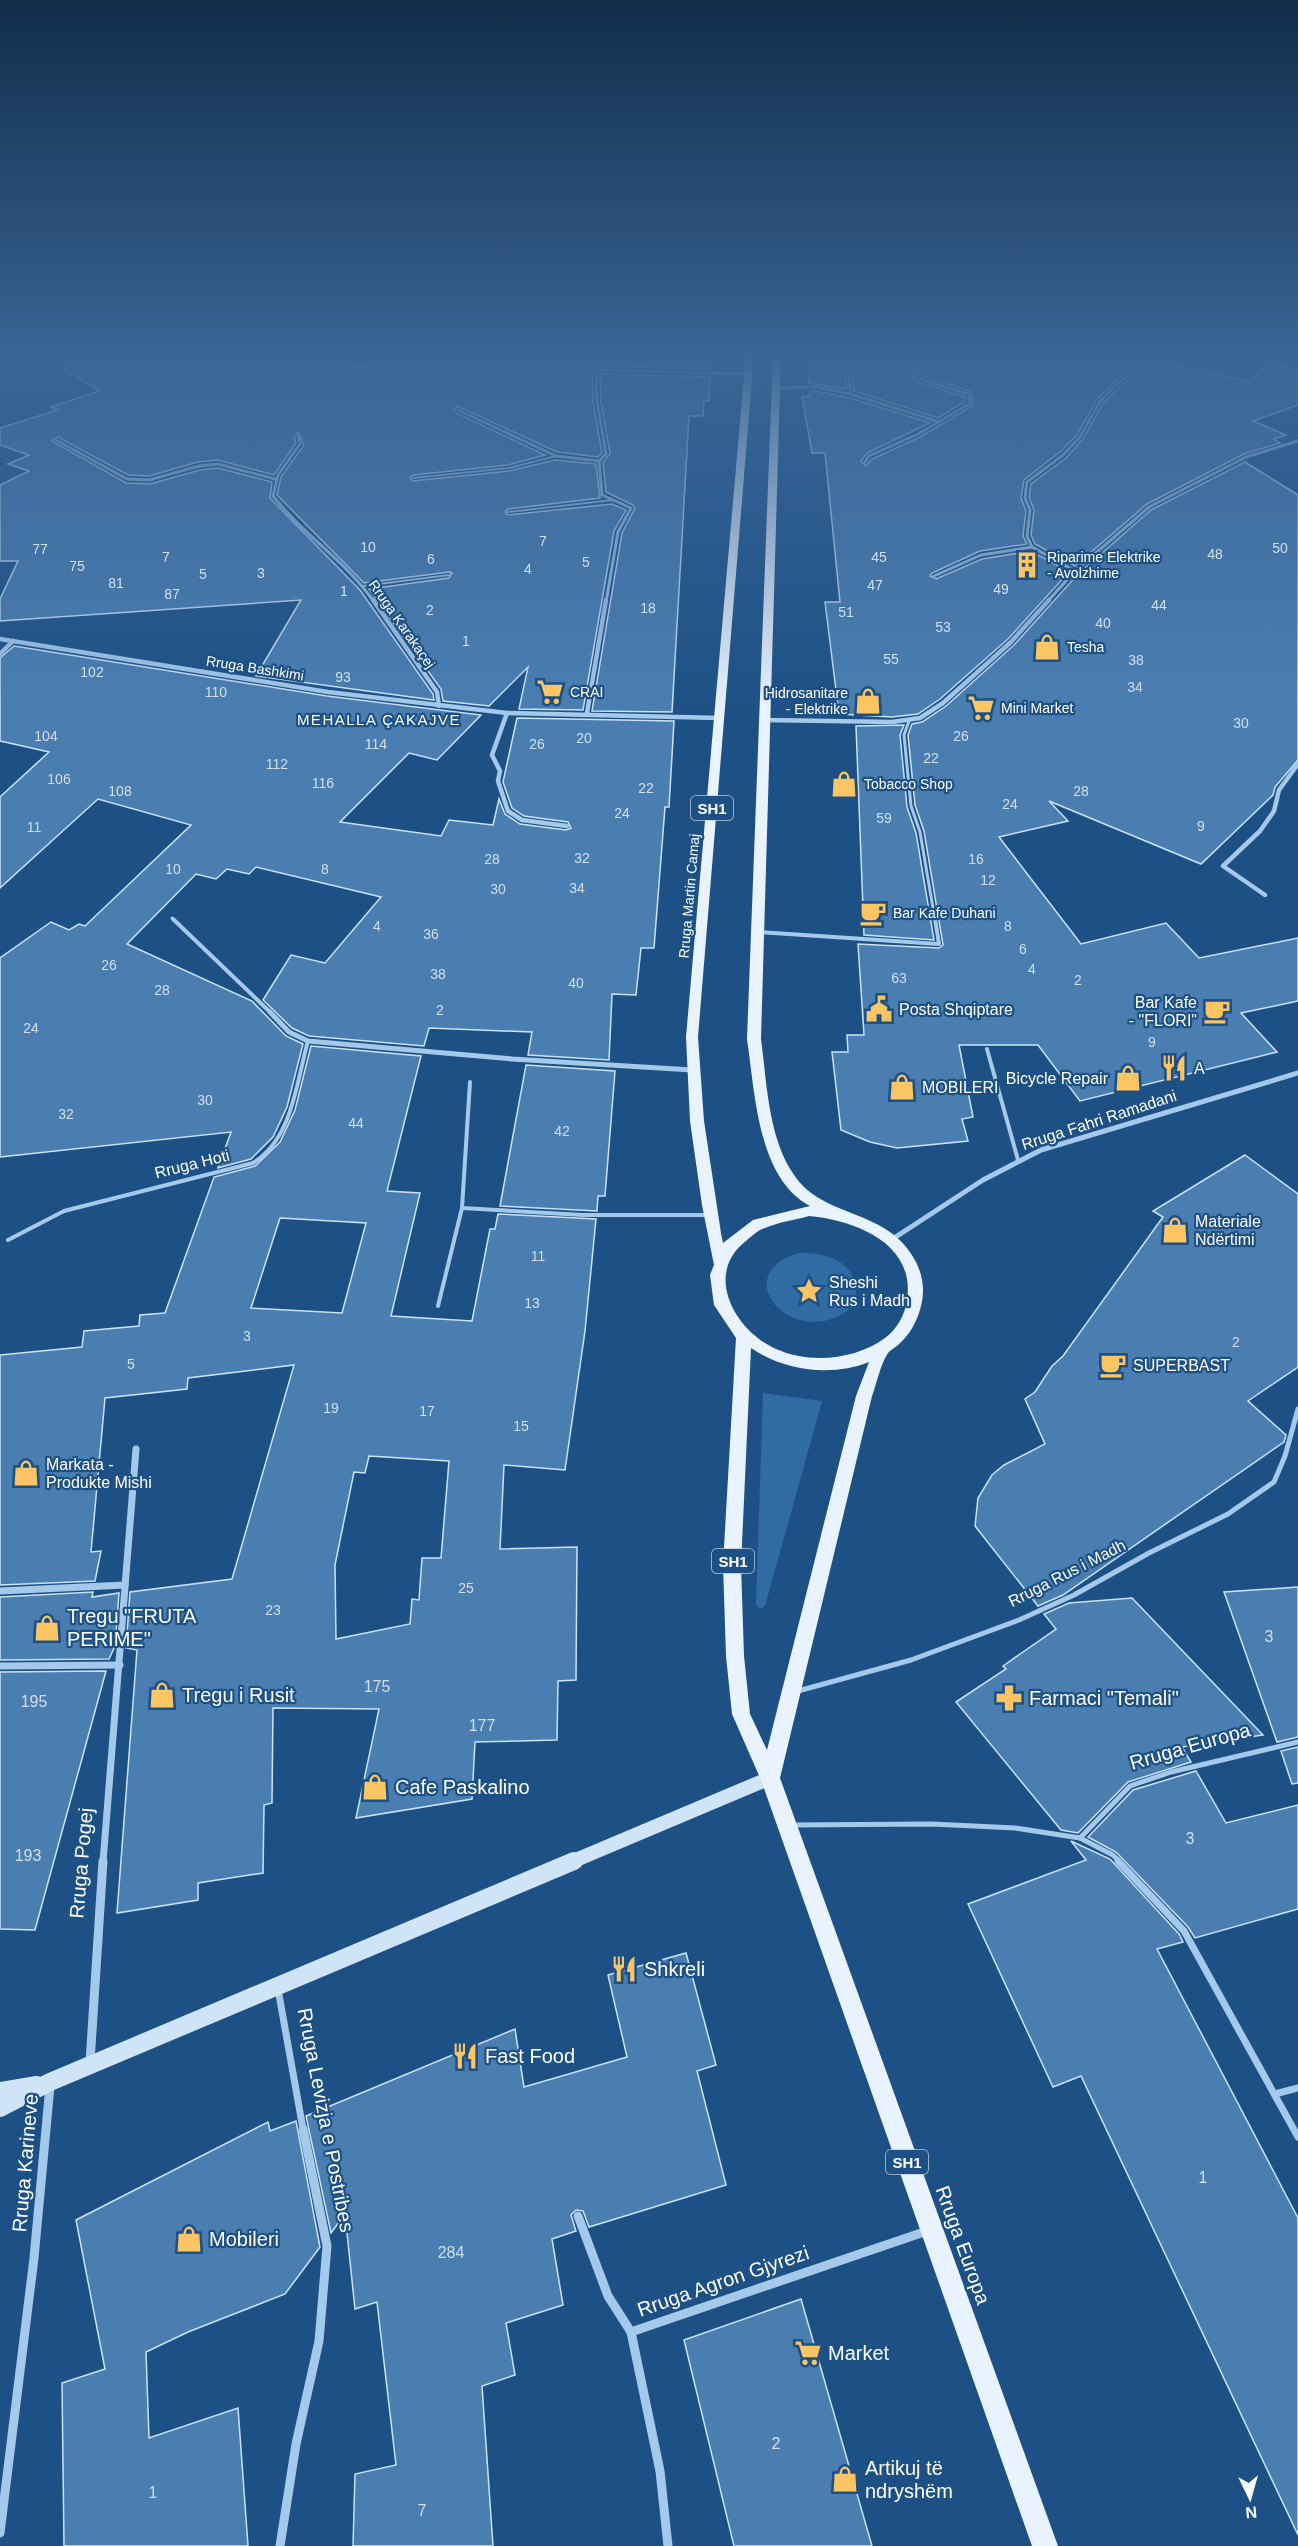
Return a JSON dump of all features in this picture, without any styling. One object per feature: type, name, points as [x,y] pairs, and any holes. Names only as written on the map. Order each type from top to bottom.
[{"type":"main road","name":"Rruga Martin Camaj","points":[[719,1261],[692,1070],[692,1036],[740,473]]},
{"type":"main road","points":[[773,473],[754,1039],[769,1132],[781,1168],[802,1194],[876,1229],[891,1240],[908,1261],[917,1285],[915,1310],[903,1332],[881,1350],[860,1359],[836,1365],[811,1364],[786,1360],[763,1350],[744,1337],[724,1313],[715,1287],[719,1261],[733,1240],[762,1220],[779,1214],[809,1210],[839,1213]]},
{"type":"main road","name":"SH1","points":[[744,1337],[732,1565],[735,1656],[741,1714],[770,1778]]},
{"type":"main road","points":[[0,2108],[50,2082],[770,1778],[864,1396],[881,1350]]},
{"type":"main road","name":"Rruga Europa","points":[[770,1778],[1045,2546]]},
{"type":"main road","points":[[0,2091],[50,2082]]},
{"type":"street","points":[[116,473],[127,479],[139,481],[149,481],[177,473]]},
{"type":"street","points":[[252,473],[275,479],[280,473]]},
{"type":"street","points":[[587,713],[618,532],[631,508],[602,495],[600,473]]},
{"type":"street","points":[[1032,547],[1027,536],[1030,510],[1025,498],[1027,482],[1039,473]]},
{"type":"street","points":[[763,720],[909,721],[920,718],[943,703],[1011,642],[1075,571],[1149,507],[1215,473]]},
{"type":"street","name":"Rruga Karakaçej","points":[[275,479],[273,496],[277,503],[363,586],[437,692],[439,706]]},
{"type":"street","points":[[934,576],[964,559],[984,552],[1032,547],[1075,571]]},
{"type":"street","name":"Rruga Bashkimi","points":[[0,639],[328,692],[507,714],[587,713],[719,718]]},
{"type":"street","points":[[0,654],[13,641]]},
{"type":"street","points":[[507,714],[492,755],[500,771],[498,782],[508,811],[522,820],[567,826]]},
{"type":"street","points":[[1265,895],[1223,866],[1260,831],[1274,811],[1279,790],[1298,764]]},
{"type":"street","points":[[270,1012],[289,1032],[308,1041],[512,1059],[692,1070]]},
{"type":"street","name":"Rruga Fahri Ramadani","points":[[891,1240],[964,1191],[1018,1160],[1062,1142],[1298,1073]]},
{"type":"street","name":"Rruga Pogej","points":[[90,2066],[97,1940],[135,1449]]},
{"type":"street","points":[[0,1591],[125,1585]]},
{"type":"street","points":[[0,1666],[120,1665]]},
{"type":"street","name":"Rruga Karineve","points":[[0,2533],[34,2258],[50,2082]]},
{"type":"street","name":"Rruga Levizja e Postribes","points":[[280,2546],[296,2444],[319,2341],[327,2246],[303,2128]]},
{"type":"street","points":[[578,2216],[608,2296],[631,2331]]},
{"type":"street","name":"Rruga Agron Gjyrezi","points":[[668,2546],[660,2471],[631,2331],[932,2230]]},
{"type":"lane","points":[[413,478],[470,473]]},
{"type":"lane","points":[[508,512],[613,500]]},
{"type":"lane","points":[[363,586],[448,575]]},
{"type":"lane","points":[[756,932],[865,941],[939,944],[920,831],[911,806],[904,735],[909,721]]},
{"type":"lane","points":[[172,918],[270,1012]]},
{"type":"lane","name":"Rruga Hoti","points":[[8,1240],[63,1211],[253,1163],[266,1155],[275,1145],[282,1128],[308,1041]]},
{"type":"lane","points":[[987,1049],[1018,1160]]},
{"type":"lane","points":[[438,1306],[462,1208],[470,1082]]},
{"type":"lane","points":[[462,1208],[583,1215],[711,1215]]},
{"type":"lane","name":"Rruga Rus i Madh","points":[[791,1693],[911,1660],[1019,1620],[1074,1595],[1149,1553],[1228,1514],[1274,1482],[1285,1456],[1298,1409]]},
{"type":"lane","name":"Rruga Europa","points":[[1080,1838],[1130,1786],[1171,1772],[1298,1742]]},
{"type":"lane","points":[[787,1825],[944,1825],[1015,1828],[1080,1838],[1113,1855],[1184,1931],[1298,2137]]},
{"type":"lane","name":"Rruga Levizja e Postribes","points":[[278,1987],[303,2128]]},
{"type":"lane","points":[[1275,2094],[1298,2088]]},
{"type":"shaded area","points":[[799,1253],[824,1255],[838,1261],[851,1273],[856,1289],[855,1297],[847,1311],[819,1322],[800,1320],[784,1313],[773,1302],[767,1289],[769,1275],[779,1263]]},
{"type":"shaded area","points":[[763,1393],[822,1401],[765,1606],[760,1609],[756,1605]]},
{"type":"building","points":[[25,473],[108,473],[126,483],[150,484],[190,473],[237,473],[272,482],[270,498],[360,590],[433,694],[434,700],[256,676],[301,600],[0,621],[0,599],[18,561],[0,561],[0,485]]},
{"type":"building","points":[[124,473],[160,473],[149,476]]},
{"type":"building","points":[[284,473],[434,473],[413,475],[410,478],[413,481],[492,473],[597,473],[600,498],[508,509],[505,512],[508,515],[612,504],[626,510],[614,531],[583,710],[519,709],[528,667],[489,706],[443,701],[441,689],[369,589],[449,578],[452,573],[364,583],[277,495]]},
{"type":"building","points":[[604,473],[686,473],[672,712],[592,711],[622,533],[635,508],[606,492]]},
{"type":"building","points":[[827,473],[1033,473],[1024,480],[1021,498],[1026,511],[1023,536],[1027,544],[980,551],[930,576],[936,579],[982,559],[1031,551],[1069,572],[1008,639],[940,699],[918,714],[892,717],[839,714],[825,602],[840,602]]},
{"type":"building","points":[[1046,473],[1208,473],[1147,504],[1075,566],[1035,544],[1031,535],[1034,510],[1029,497],[1031,484]]},
{"type":"building","points":[[1224,473],[1262,473],[1298,495],[1298,760],[1275,787],[1273,795],[1201,864],[1049,801],[1068,821],[999,837],[1081,944],[1166,923],[1199,958],[1298,938],[1298,1001],[1241,1013],[1277,1052],[1080,1101],[1038,1045],[959,1045],[973,1117],[962,1119],[968,1141],[897,1148],[870,1142],[841,1130],[832,1052],[848,1052],[847,1035],[864,1035],[858,944],[939,948],[943,945],[924,831],[915,805],[908,735],[912,724],[922,722],[946,706],[1014,645],[1078,574],[1151,510]]},
{"type":"building","points":[[14,646],[327,696],[481,715],[437,760],[409,753],[340,822],[441,836],[449,820],[493,825],[499,799],[505,814],[520,824],[566,830],[571,828],[568,822],[524,816],[512,808],[503,782],[517,718],[674,721],[669,807],[665,807],[654,948],[641,948],[636,995],[612,994],[609,1060],[528,1055],[532,1032],[429,1028],[424,1046],[309,1036],[292,1028],[263,1000],[291,955],[325,963],[381,897],[256,867],[249,874],[227,869],[216,879],[196,874],[127,944],[252,1001],[286,1036],[303,1044],[287,1107],[273,1137],[251,1159],[218,1168],[231,1132],[0,1157],[0,958],[51,922],[69,930],[79,924],[85,926],[191,825],[98,799],[0,888],[0,797],[49,752],[0,741],[0,658]]},
{"type":"building","points":[[904,725],[900,735],[907,807],[916,833],[934,940],[864,935],[856,726]]},
{"type":"building","points":[[311,1046],[421,1056],[387,1191],[420,1193],[391,1316],[472,1321],[490,1229],[495,1229],[498,1214],[596,1219],[585,1331],[565,1470],[504,1465],[500,1549],[577,1547],[576,1680],[558,1681],[557,1740],[475,1742],[472,1799],[356,1818],[379,1709],[273,1708],[272,1803],[264,1805],[263,1873],[198,1883],[198,1900],[117,1913],[137,1650],[126,1648],[130,1592],[232,1579],[294,1365],[188,1378],[187,1389],[105,1398],[91,1552],[101,1551],[95,1581],[0,1585],[0,1355],[82,1347],[84,1331],[139,1326],[140,1315],[165,1313],[214,1177],[255,1166],[280,1142],[295,1110]],"holes":[[[280,1218],[366,1223],[342,1313],[251,1308]],[[369,1456],[449,1461],[441,1558],[422,1558],[419,1600],[412,1599],[410,1624],[336,1639],[335,1565],[354,1472],[365,1473]]]},
{"type":"building","points":[[526,1065],[615,1071],[605,1196],[598,1196],[597,1211],[500,1206]]},
{"type":"building","points":[[1245,1155],[1298,1194],[1298,1367],[1248,1401],[1286,1435],[1284,1442],[1063,1595],[1038,1606],[975,1526],[978,1498],[992,1475],[1004,1465],[1045,1444],[1025,1399],[1035,1392],[1052,1366],[1063,1356],[1163,1217],[1153,1211]]},
{"type":"building","points":[[1298,1587],[1298,1737],[1277,1742],[1224,1592]]},
{"type":"building","name":"Tregu \"FRUTA PERIME\"","points":[[93,1592],[92,1597],[119,1593],[115,1646],[109,1659],[0,1660],[0,1597]]},
{"type":"building","points":[[1132,1598],[1263,1735],[1182,1747],[1191,1762],[1128,1782],[1078,1833],[1061,1830],[956,1702],[1006,1669],[1003,1666],[1056,1629],[1044,1614],[1069,1603]]},
{"type":"building","points":[[106,1671],[35,1930],[0,1929],[0,1672]]},
{"type":"building","points":[[1298,1747],[1298,1783],[1292,1784],[1281,1751]]},
{"type":"building","points":[[1196,1771],[1226,1823],[1298,1805],[1298,1909],[1195,1938],[1188,1927],[1116,1852],[1088,1837],[1133,1790]]},
{"type":"building","points":[[1071,1841],[1110,1859],[1179,1934],[1183,1942],[1157,1949],[1298,2218],[1298,2535],[1081,2076],[1053,2087],[968,1904],[1086,1860]]},
{"type":"building","points":[[686,1953],[716,2065],[697,2071],[726,2185],[589,2227],[583,2211],[576,2210],[571,2215],[576,2231],[552,2239],[563,2305],[506,2323],[515,2375],[482,2386],[493,2546],[353,2546],[355,2474],[396,2465],[377,2302],[355,2309],[345,2214],[331,2233],[306,2116],[515,2029],[524,2087],[627,2057],[608,1975]]},
{"type":"building","points":[[296,2121],[320,2247],[285,2294],[188,2332],[146,2352],[149,2438],[238,2408],[248,2546],[64,2546],[62,2383],[105,2369],[76,2220],[268,2122],[270,2131]]},
{"type":"building","points":[[801,2299],[872,2546],[734,2546],[684,2340]]},
{"type":"place","name":"Riparime Elektrike - Avolzhime","points":[[1027,565]]},
{"type":"place","name":"Tesha","points":[[1047,647]]},
{"type":"place","name":"CRAI","points":[[550,692]]},
{"type":"place","name":"Hidrosanitare - Elektrike","points":[[868,701]]},
{"type":"place","name":"Mini Market","points":[[981,708]]},
{"type":"place","name":"Tobacco Shop","points":[[844,784]]},
{"type":"place","name":"Bar Kafe Duhani","points":[[873,913]]},
{"type":"place","name":"Posta Shqiptare","points":[[879,1009]]},
{"type":"place","name":"Bar Kafe - \"FLORI\"","points":[[1217,1011]]},
{"type":"place","name":"A","points":[[1174,1068]]},
{"type":"place","name":"Bicycle Repair","points":[[1128,1078]]},
{"type":"place","name":"MOBILERI","points":[[902,1087]]},
{"type":"place","name":"Materiale Ndërtimi","points":[[1175,1230]]},
{"type":"place","name":"Sheshi Rus i Madh","points":[[809,1291]]},
{"type":"place","name":"SUPERBAST","points":[[1113,1365]]},
{"type":"place","name":"Markata - Produkte Mishi","points":[[26,1473]]},
{"type":"place","name":"Tregu \"FRUTA PERIME\"","points":[[47,1628]]},
{"type":"place","name":"Tregu i Rusit","points":[[162,1695]]},
{"type":"place","name":"Farmaci \"Temali\"","points":[[1009,1698]]},
{"type":"place","name":"Cafe Paskalino","points":[[375,1787]]},
{"type":"place","name":"Shkreli","points":[[624,1969]]},
{"type":"place","name":"Fast Food","points":[[465,2056]]},
{"type":"place","name":"Mobileri","points":[[189,2239]]},
{"type":"place","name":"Market","points":[[808,2353]]},
{"type":"place","name":"Artikuj të ndryshëm","points":[[845,2479]]},
{"type":"district","name":"MEHALLA ÇAKAJVE","points":[[379,719]]}]
